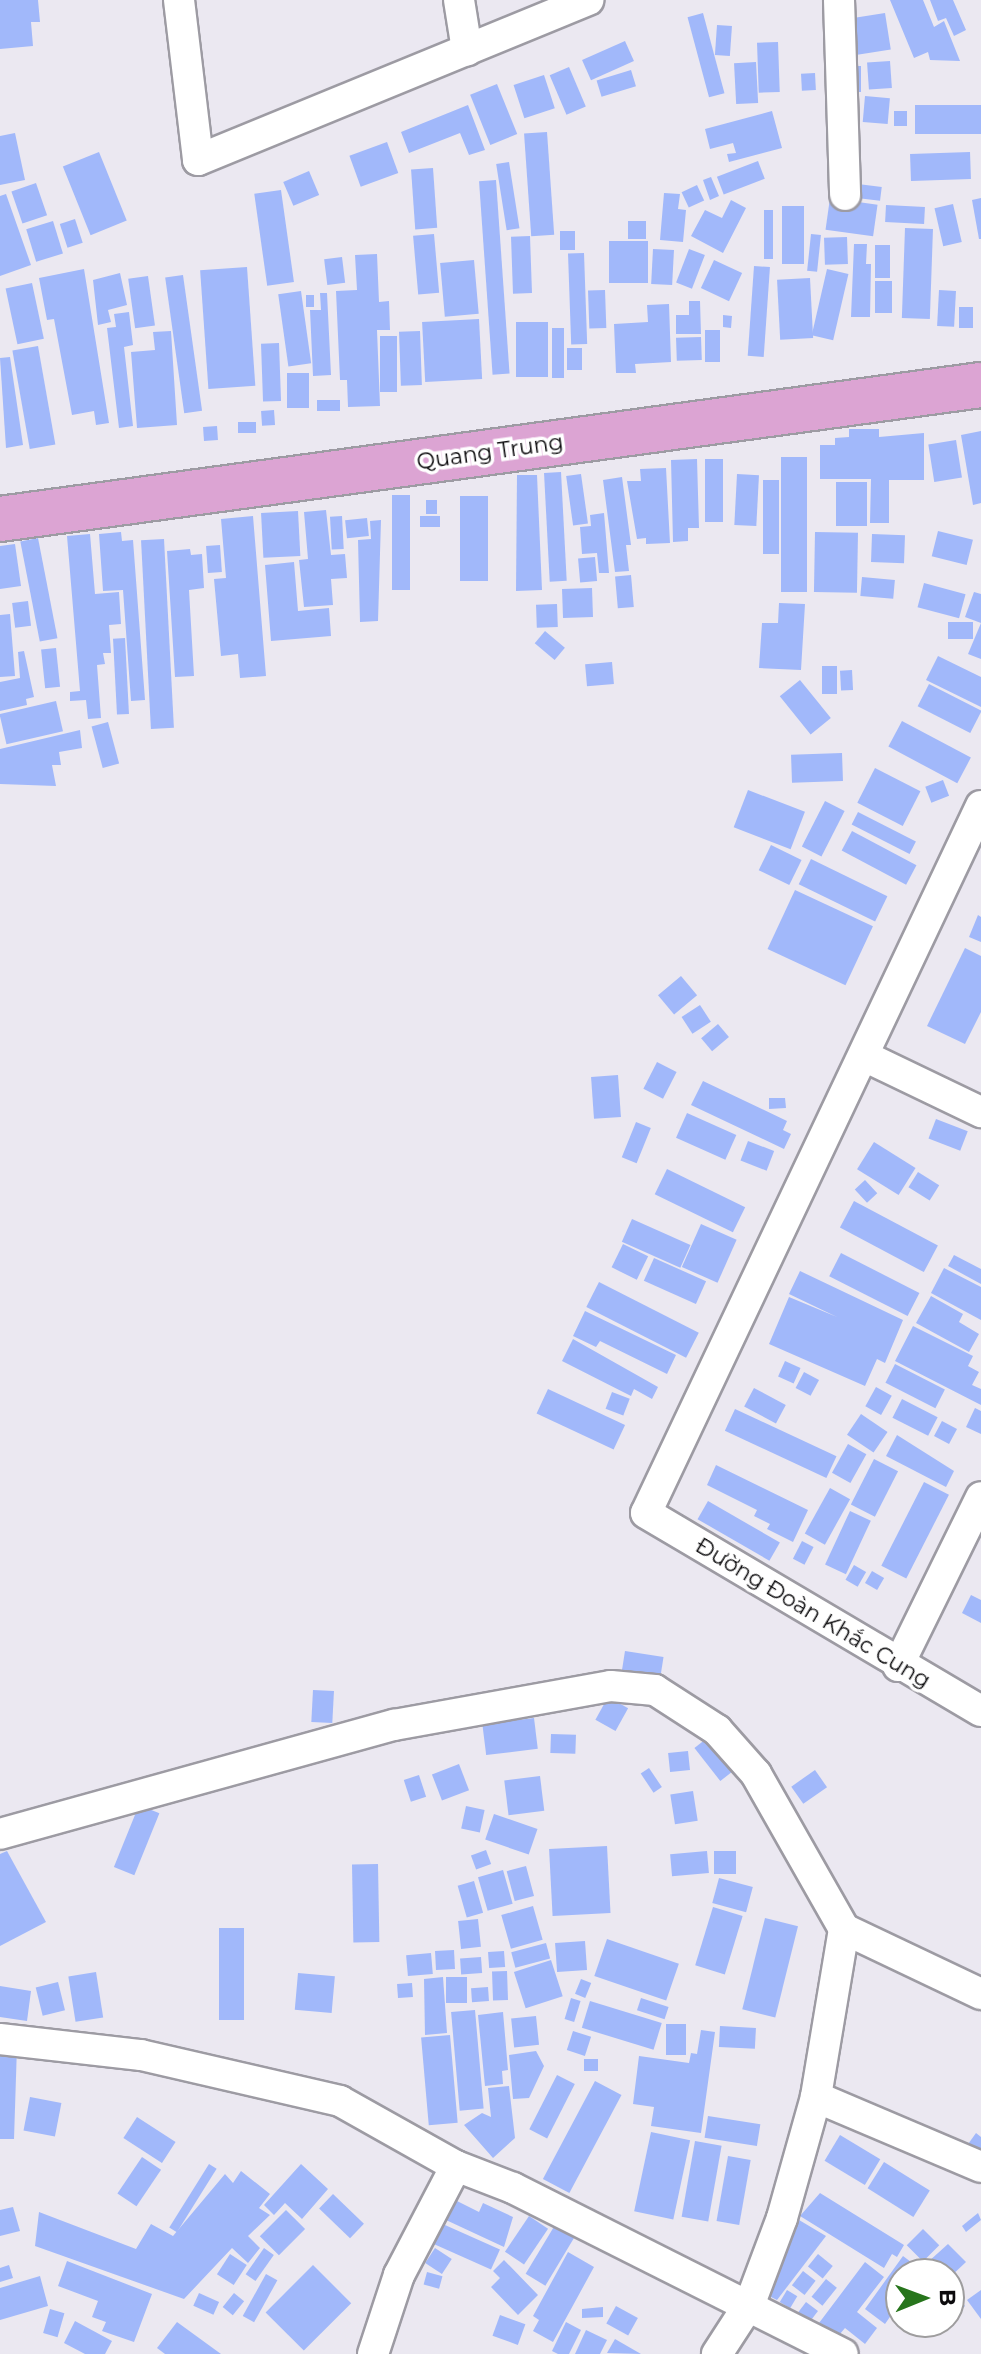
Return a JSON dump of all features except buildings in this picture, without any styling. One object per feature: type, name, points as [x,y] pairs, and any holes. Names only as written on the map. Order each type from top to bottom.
[{"type":"main road","name":"Quang Trung","points":[[0,519],[981,385]]},
{"type":"street","points":[[179,0],[198,160],[589,0]]},
{"type":"street","points":[[459,0],[467,50]]},
{"type":"street","points":[[839,0],[845,195]]},
{"type":"street","points":[[981,806],[864,1056],[981,1112]]},
{"type":"street","name":"Đường Đoàn Khắc Cung","points":[[864,1056],[646,1513],[898,1666],[981,1711]]},
{"type":"street","points":[[898,1666],[981,1497]]},
{"type":"street","points":[[0,1834],[394,1725],[611,1686],[655,1690],[717,1730],[756,1774],[844,1929],[981,1994]]},
{"type":"street","points":[[717,2354],[750,2303],[782,2218],[816,2097],[844,1929]]},
{"type":"street","points":[[0,2039],[141,2055],[340,2101],[456,2166],[513,2188],[750,2303],[843,2354]]},
{"type":"street","points":[[816,2097],[981,2167]]},
{"type":"street","points":[[373,2354],[399,2275],[456,2166]]}]
